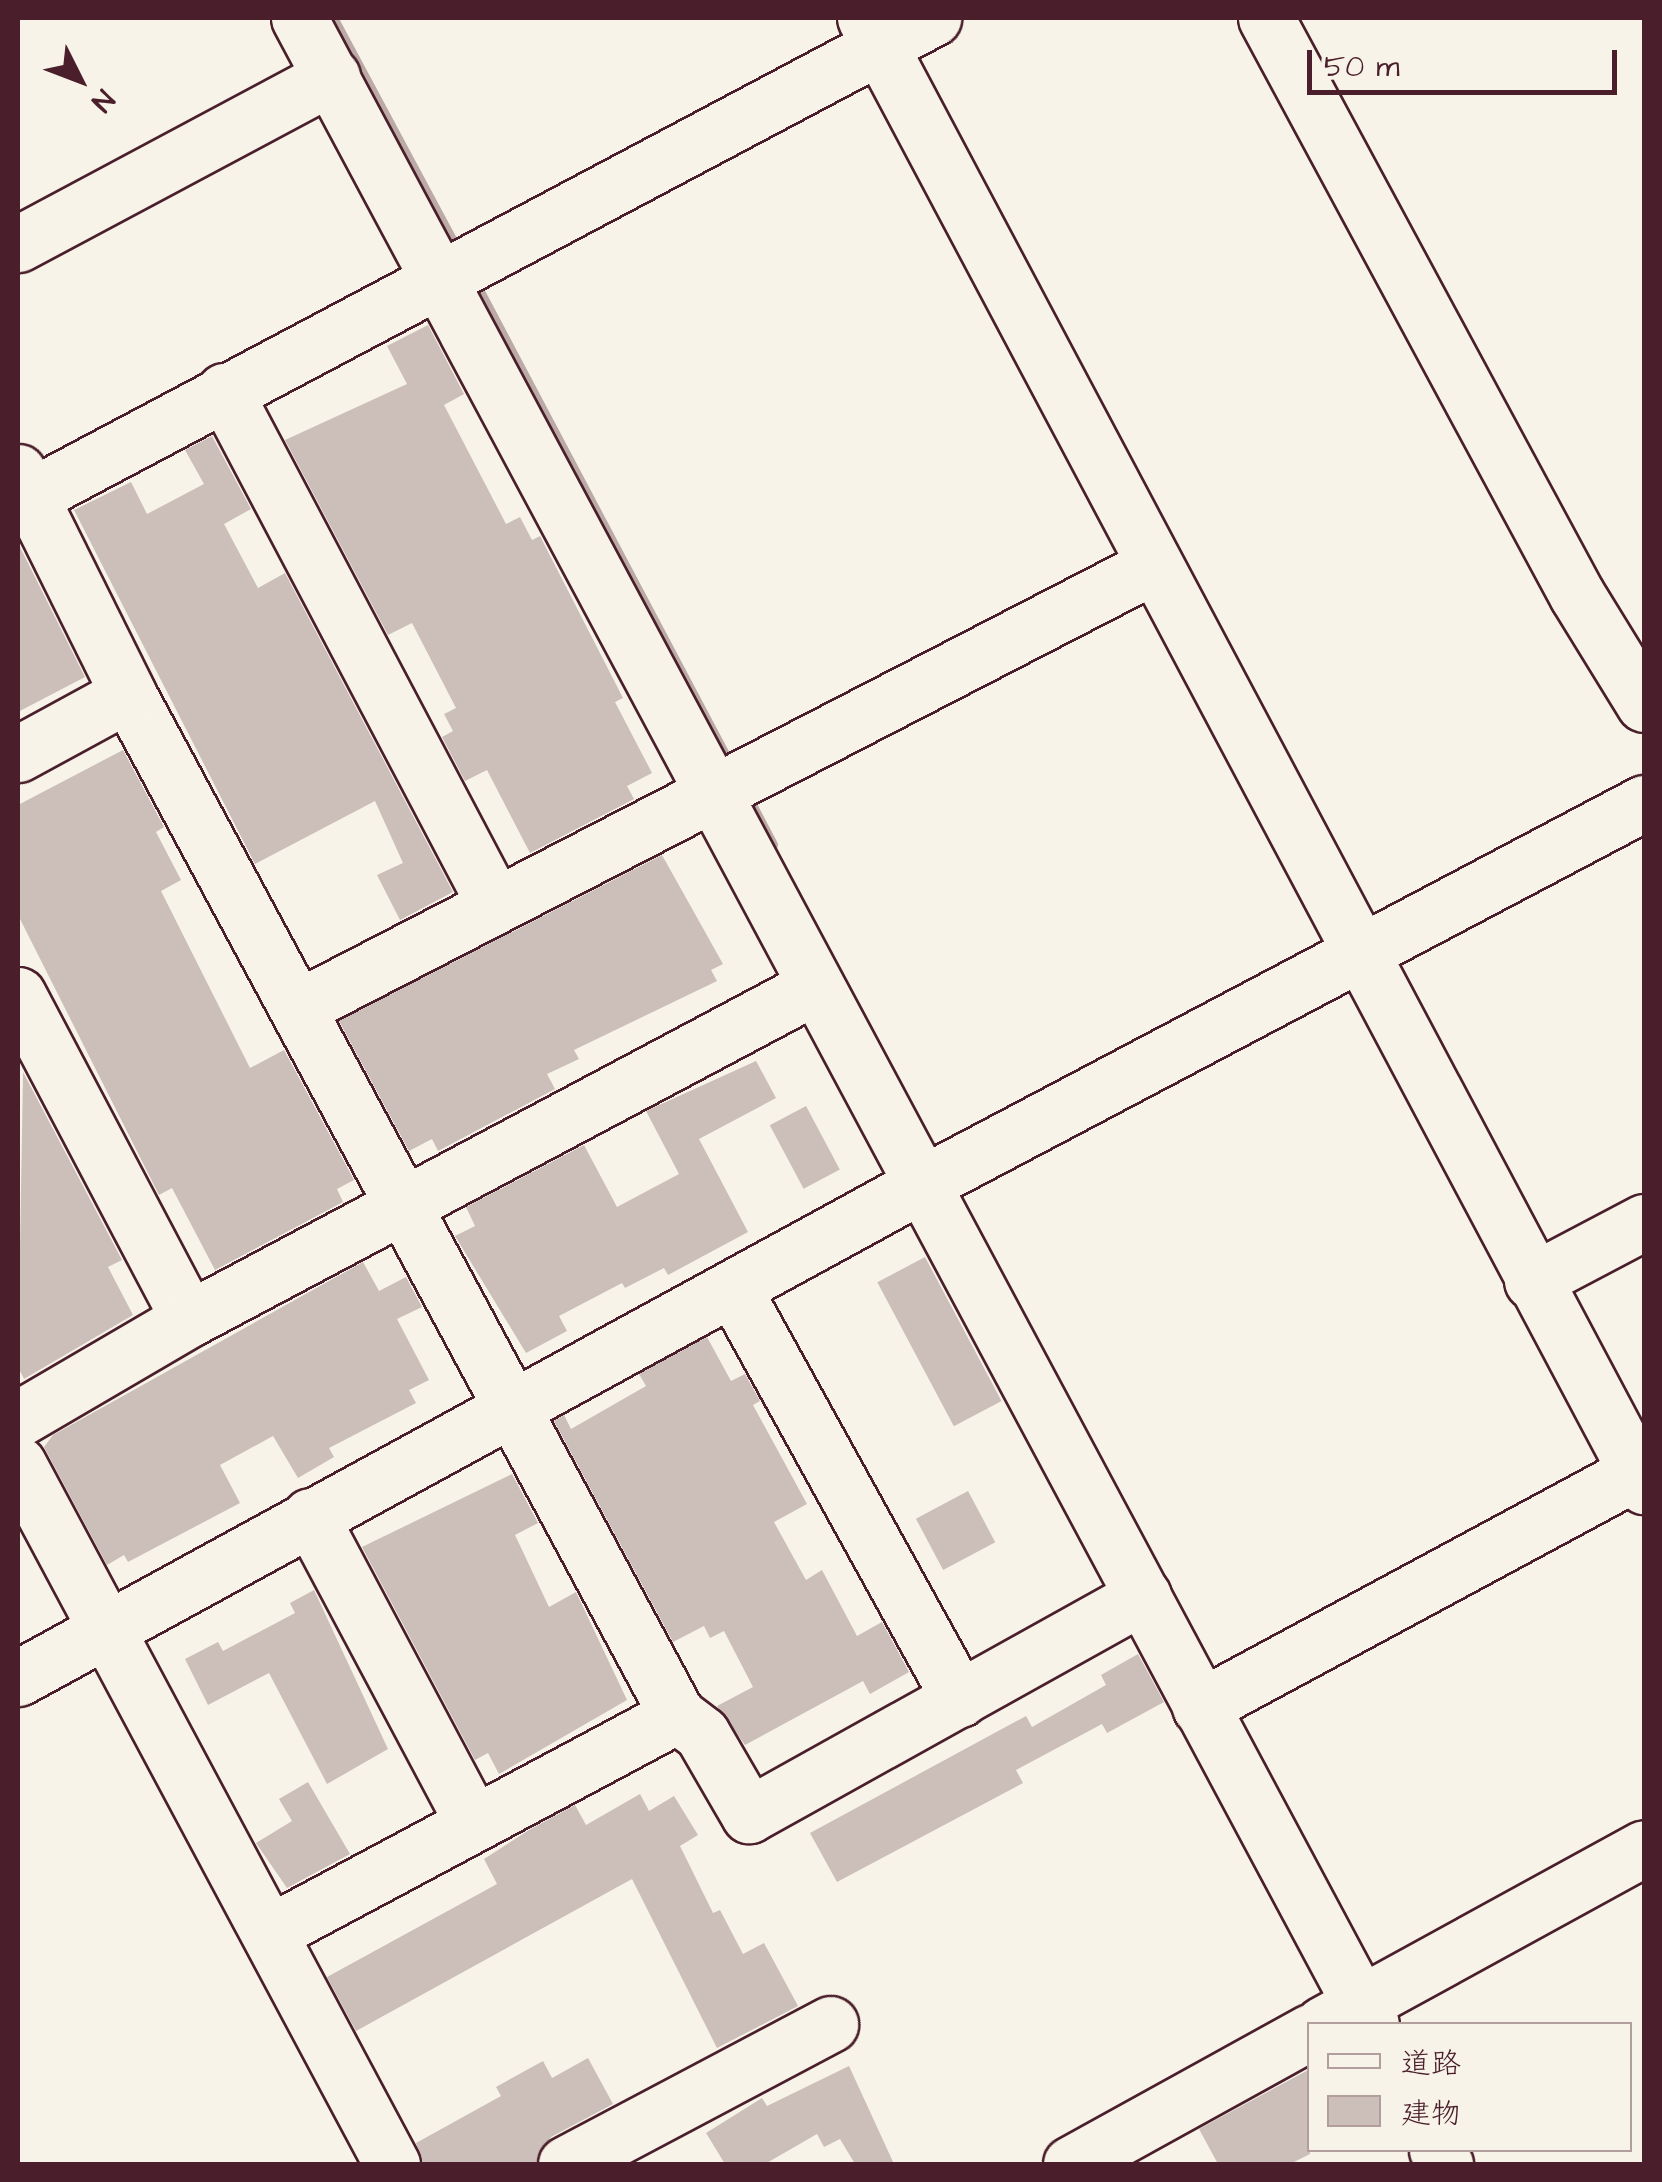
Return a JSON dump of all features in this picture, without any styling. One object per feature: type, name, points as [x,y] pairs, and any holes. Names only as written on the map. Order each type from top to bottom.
[{"type":"street","points":[[300,18],[332,76],[456,270],[731,782],[814,987],[939,1176],[1143,1596],[1216,1698],[1363,2008],[1644,1848]]},
{"type":"street","points":[[933,18],[873,32],[456,270],[21,491],[676,1715],[702,1734],[749,1815],[1143,1596]]},
{"type":"street","points":[[1266,18],[1577,595],[1644,704]]},
{"type":"street","points":[[873,32],[1359,956],[1641,1479],[1216,1698]]},
{"type":"street","points":[[18,244],[332,76]]},
{"type":"street","points":[[224,391],[493,902]]},
{"type":"street","points":[[298,1007],[493,902],[1153,566]]},
{"type":"street","points":[[18,754],[128,694]]},
{"type":"street","points":[[18,1678],[310,1516],[735,1292],[939,1176],[1644,803]]},
{"type":"street","points":[[18,1419],[188,1320],[814,987]]},
{"type":"street","points":[[18,995],[188,1320]]},
{"type":"street","points":[[1532,1281],[1644,1222]]},
{"type":"street","points":[[735,1292],[960,1698]]},
{"type":"street","points":[[18,1464],[392,2164]]},
{"type":"street","points":[[310,1516],[473,1823]]},
{"type":"street","points":[[269,1933],[676,1715]]},
{"type":"street","points":[[566,2164],[830,2024]]},
{"type":"street","points":[[1071,2164],[1307,2034]]},
{"type":"building","points":[[428,325],[464,394],[444,405],[506,524],[520,517],[532,540],[540,536],[623,698],[615,702],[652,773],[627,786],[634,799],[530,853],[487,770],[465,781],[442,737],[453,731],[444,714],[456,708],[412,623],[388,635],[285,440],[407,384],[387,346]]},
{"type":"building","points":[[212,436],[251,509],[224,524],[258,588],[285,573],[453,892],[400,920],[377,875],[403,863],[375,801],[255,864],[74,510],[131,482],[147,514],[204,484],[185,450]]},
{"type":"building","points":[[18,543],[85,677],[18,712]]},
{"type":"building","points":[[123,750],[164,827],[156,832],[181,880],[161,891],[250,1068],[284,1050],[354,1180],[337,1189],[343,1202],[215,1270],[172,1188],[159,1195],[18,915],[18,805]]},
{"type":"building","points":[[662,855],[723,964],[711,970],[717,981],[574,1050],[579,1059],[547,1074],[555,1089],[438,1151],[432,1139],[409,1151],[339,1021]]},
{"type":"building","points":[[756,1061],[776,1098],[699,1139],[748,1232],[668,1275],[664,1268],[625,1288],[622,1283],[559,1316],[567,1331],[526,1353],[455,1236],[475,1226],[466,1207],[584,1145],[617,1207],[679,1174],[646,1111]]},
{"type":"building","points":[[23,1072],[122,1260],[108,1267],[133,1315],[24,1379],[18,1367]]},
{"type":"building","points":[[806,1106],[840,1170],[804,1189],[770,1125]]},
{"type":"building","points":[[925,1257],[1002,1401],[954,1426],[877,1282]]},
{"type":"building","points":[[363,1262],[379,1291],[406,1277],[422,1307],[397,1319],[429,1380],[409,1390],[416,1403],[329,1448],[334,1457],[298,1478],[273,1436],[220,1465],[240,1503],[128,1562],[124,1555],[107,1565],[44,1447],[53,1435]]},
{"type":"building","points":[[707,1337],[731,1381],[745,1374],[760,1401],[753,1405],[807,1504],[774,1522],[806,1580],[822,1570],[857,1636],[882,1622],[909,1672],[870,1694],[863,1681],[745,1745],[717,1706],[753,1687],[724,1631],[710,1638],[704,1626],[673,1642],[554,1421],[564,1415],[571,1429],[646,1386],[639,1374]]},
{"type":"building","points":[[512,1474],[538,1523],[515,1535],[549,1607],[576,1592],[627,1700],[499,1774],[488,1753],[475,1760],[362,1547]]},
{"type":"building","points":[[968,1491],[995,1542],[943,1570],[916,1519]]},
{"type":"building","points":[[314,1590],[388,1749],[327,1784],[269,1673],[208,1705],[185,1659],[218,1642],[223,1651],[295,1613],[290,1603]]},
{"type":"building","points":[[1138,1654],[1164,1702],[1107,1733],[1102,1724],[1016,1770],[1023,1783],[837,1882],[810,1833],[1026,1716],[1032,1727],[1106,1685],[1101,1675]]},
{"type":"building","points":[[308,1782],[350,1854],[287,1888],[256,1843],[292,1821],[279,1799]]},
{"type":"building","points":[[640,1794],[649,1811],[674,1796],[698,1835],[680,1846],[713,1913],[720,1910],[743,1954],[764,1943],[798,2006],[717,2048],[632,1879],[356,2031],[327,1977],[497,1884],[484,1859],[529,1830],[575,1805],[586,1825]]},
{"type":"building","points":[[588,2058],[613,2104],[551,2137],[535,2164],[423,2164],[416,2143],[501,2096],[496,2087],[543,2061],[552,2078]]},
{"type":"building","points":[[849,2066],[894,2164],[855,2164],[840,2139],[824,2147],[817,2134],[765,2164],[725,2164],[706,2133],[762,2098],[767,2106]]},
{"type":"building","points":[[1307,2071],[1310,2154],[1290,2164],[1218,2164],[1199,2129]]},
{"type":"waterway","points":[[332,18],[458,253]]},
{"type":"waterway","points":[[470,275],[732,770]]},
{"type":"waterway","points":[[744,792],[772,845]]}]
